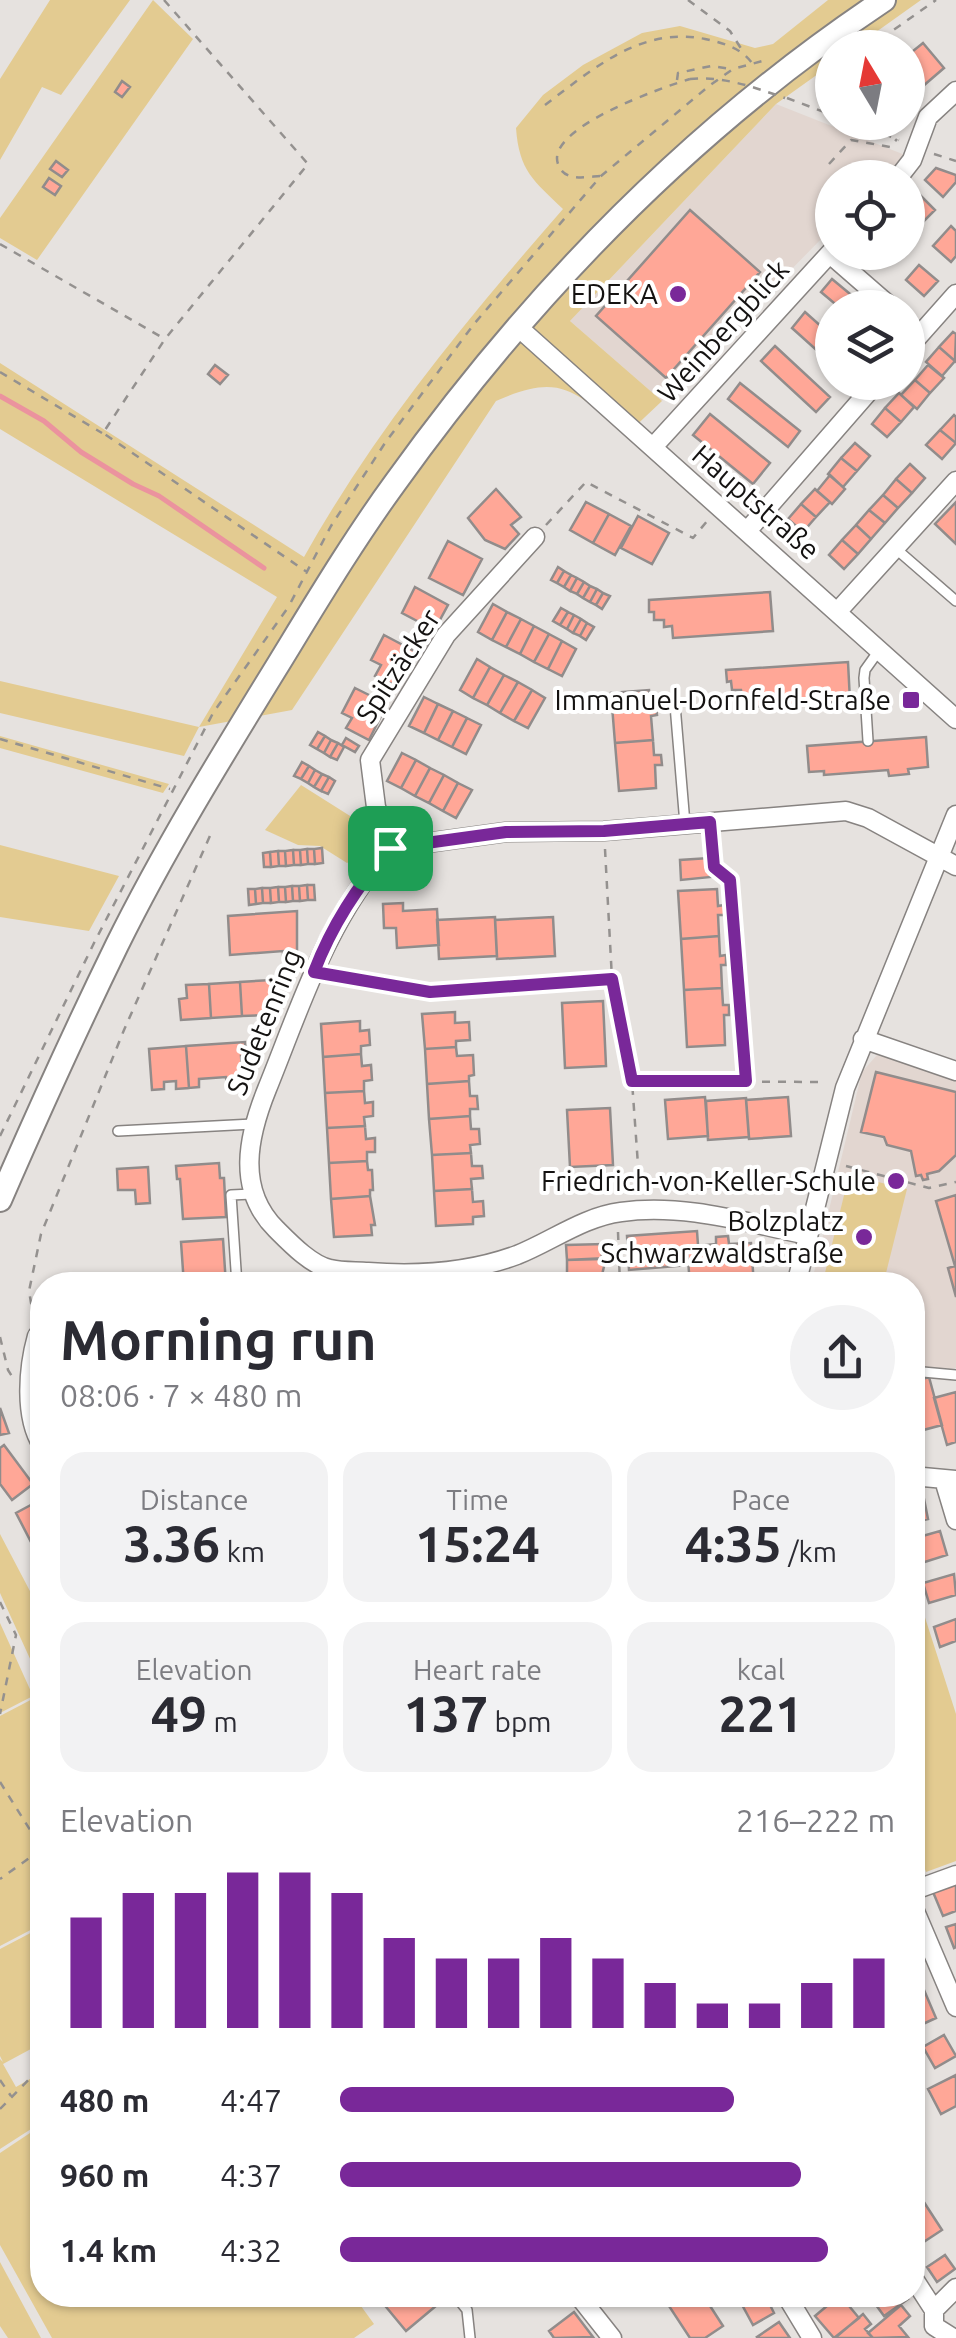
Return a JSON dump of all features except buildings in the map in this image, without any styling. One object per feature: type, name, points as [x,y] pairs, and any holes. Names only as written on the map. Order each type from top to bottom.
[{"type":"main road","points":[[0,1200],[118,944],[192,806],[325,588],[394,484],[518,327],[607,228],[671,166],[884,0]]},
{"type":"street","points":[[912,160],[928,117],[956,91]]},
{"type":"street","name":"Weinbergblick","points":[[653,447],[815,270]]},
{"type":"street","points":[[850,270],[872,290]]},
{"type":"street","points":[[925,320],[953,303]]},
{"type":"street","name":"Hauptstraße","points":[[518,327],[956,719]]},
{"type":"street","points":[[748,530],[861,400]]},
{"type":"street","points":[[838,611],[956,480]]},
{"type":"street","name":"Spitzäcker","points":[[390,848],[376,806],[370,760],[446,635],[535,537]]},
{"type":"street","points":[[390,848],[506,832],[604,831],[846,811],[868,818],[956,866]]},
{"type":"street","points":[[799,1272],[845,1088],[956,815]]},
{"type":"street","name":"Sudetenring","points":[[252,1194],[248,1164],[253,1124],[328,937],[358,885],[390,848]]},
{"type":"street","points":[[863,1039],[956,1071]]},
{"type":"street","points":[[252,1194],[282,1235],[328,1269],[366,1272]]},
{"type":"street","points":[[468,1272],[520,1254],[583,1222],[617,1212],[674,1209],[808,1235]]},
{"type":"street","points":[[925,1477],[950,1480],[956,1520]]},
{"type":"street","points":[[925,1886],[956,1875]]},
{"type":"street","points":[[925,1934],[956,2007]]},
{"type":"street","points":[[954,2338],[932,2324],[956,2288]]},
{"type":"street","points":[[587,2307],[612,2338]]},
{"type":"street","points":[[793,2307],[812,2338]]},
{"type":"lane","points":[[895,548],[956,600]]},
{"type":"lane","points":[[868,741],[865,670],[880,650]]},
{"type":"lane","points":[[674,706],[685,824]]},
{"type":"lane","points":[[118,1130],[253,1124]]},
{"type":"lane","points":[[236,1272],[231,1195],[252,1194]]},
{"type":"lane","points":[[925,1372],[956,1375]]},
{"type":"lane","points":[[464,2307],[470,2338]]},
{"type":"path","points":[[103,434],[164,339],[308,164],[164,0]]},
{"type":"path","points":[[688,0],[730,31],[753,64]]},
{"type":"path","points":[[894,30],[936,0]]},
{"type":"path","points":[[545,105],[588,72],[644,41],[679,34],[743,51]]},
{"type":"path","points":[[288,607],[331,526],[396,428],[474,324],[601,176],[708,86],[734,69],[767,60]]},
{"type":"path","points":[[677,83],[678,73],[711,66],[734,69]]},
{"type":"path","points":[[601,176],[569,177],[563,172],[557,152],[562,142],[614,109],[677,83],[711,78],[736,82],[815,109]]},
{"type":"path","points":[[832,160],[851,140],[890,148],[895,140]]},
{"type":"path","points":[[898,140],[956,162]]},
{"type":"path","points":[[0,244],[164,339]]},
{"type":"path","points":[[0,372],[103,434],[308,572]]},
{"type":"path","points":[[535,537],[586,482],[693,538],[720,507]]},
{"type":"path","points":[[0,739],[171,789]]},
{"type":"path","points":[[710,822],[714,867],[730,880],[746,1081]]},
{"type":"path","points":[[33,1272],[41,1234],[124,1030],[213,829]]},
{"type":"path","points":[[604,831],[612,979],[632,1081],[641,1210]]},
{"type":"path","points":[[314,972],[430,992],[612,979]]},
{"type":"path","points":[[632,1081],[826,1082],[845,1088]]},
{"type":"path","points":[[826,1160],[929,1188],[956,1182]]},
{"type":"path","points":[[617,1212],[619,1272]]},
{"type":"path","points":[[0,1602],[16,1635],[0,1714]]},
{"type":"path","points":[[0,1782],[30,1830]]},
{"type":"path","points":[[0,1879],[30,1858]]},
{"type":"path","points":[[0,2108],[30,2078]]},
{"type":"path","points":[[0,2080],[12,2097]]},
{"type":"shaded area","points":[[50,0],[130,0],[61,95],[42,87],[0,160],[0,79]]},
{"type":"shaded area","points":[[153,0],[193,39],[37,260],[0,238],[0,218]]},
{"type":"shaded area","points":[[828,0],[921,0],[879,30],[815,30],[815,76],[776,104],[570,321],[662,401],[627,434],[580,398],[553,387],[519,392],[496,401],[292,710],[199,727],[277,597],[0,429],[0,363],[304,557],[361,465],[424,377],[563,209],[530,174],[518,143],[516,128],[543,95],[583,65],[642,33],[680,26],[755,48],[773,44]]},
{"type":"shaded area","points":[[776,104],[815,119],[815,140],[867,140],[905,155],[900,160],[815,160],[815,245],[662,401],[570,321]]},
{"type":"shaded area","points":[[0,681],[199,727],[184,756],[0,713]]},
{"type":"shaded area","points":[[0,736],[169,784],[163,793],[0,748]]},
{"type":"shaded area","points":[[301,785],[366,826],[373,847],[347,863],[320,846],[298,845],[265,830]]},
{"type":"shaded area","points":[[0,845],[119,876],[89,931],[0,917]]},
{"type":"shaded area","name":"Friedrich-von-Keller-Schule","points":[[877,1055],[956,1077],[956,1368],[925,1367],[925,1272],[814,1272],[862,1072]]},
{"type":"shaded area","name":"Bolzplatz Schwarzwaldstraße","points":[[849,1175],[907,1189],[886,1272],[825,1272]]},
{"type":"shaded area","points":[[0,1534],[30,1591],[30,1659],[0,1593]]},
{"type":"shaded area","points":[[925,1617],[956,1714],[956,1861],[926,1872]]},
{"type":"shaded area","points":[[0,1623],[30,1689],[30,1698],[0,1713]]},
{"type":"shaded area","points":[[30,1700],[30,1930],[0,1946],[0,1716]]},
{"type":"shaded area","points":[[30,1933],[30,2049],[3,2064],[16,2087],[30,2079],[30,2130],[0,2149],[0,2059],[3,2062],[0,1949]]},
{"type":"shaded area","points":[[30,2133],[30,2299],[0,2245],[0,2153]]},
{"type":"shaded area","points":[[0,2262],[41,2338],[8,2338],[0,2326]]},
{"type":"shaded area","points":[[35,2307],[362,2307],[374,2324],[354,2338],[52,2338]]},
{"type":"waterway","points":[[0,396],[44,421],[81,452],[159,496],[264,568]]},
{"type":"place","name":"EDEKA","points":[[678,294]]},
{"type":"place","name":"Immanuel-Dornfeld-Straße","points":[[911,700]]},
{"type":"place","name":"Friedrich-von-Keller-Schule","points":[[896,1181]]},
{"type":"place","name":"Bolzplatz Schwarzwaldstraße","points":[[864,1237]]},
{"type":"route","points":[[710,822],[714,867],[730,880],[746,1081],[632,1081],[612,979],[430,992],[314,972],[328,937],[358,885],[390,848],[506,832],[604,831],[710,822]]}]
